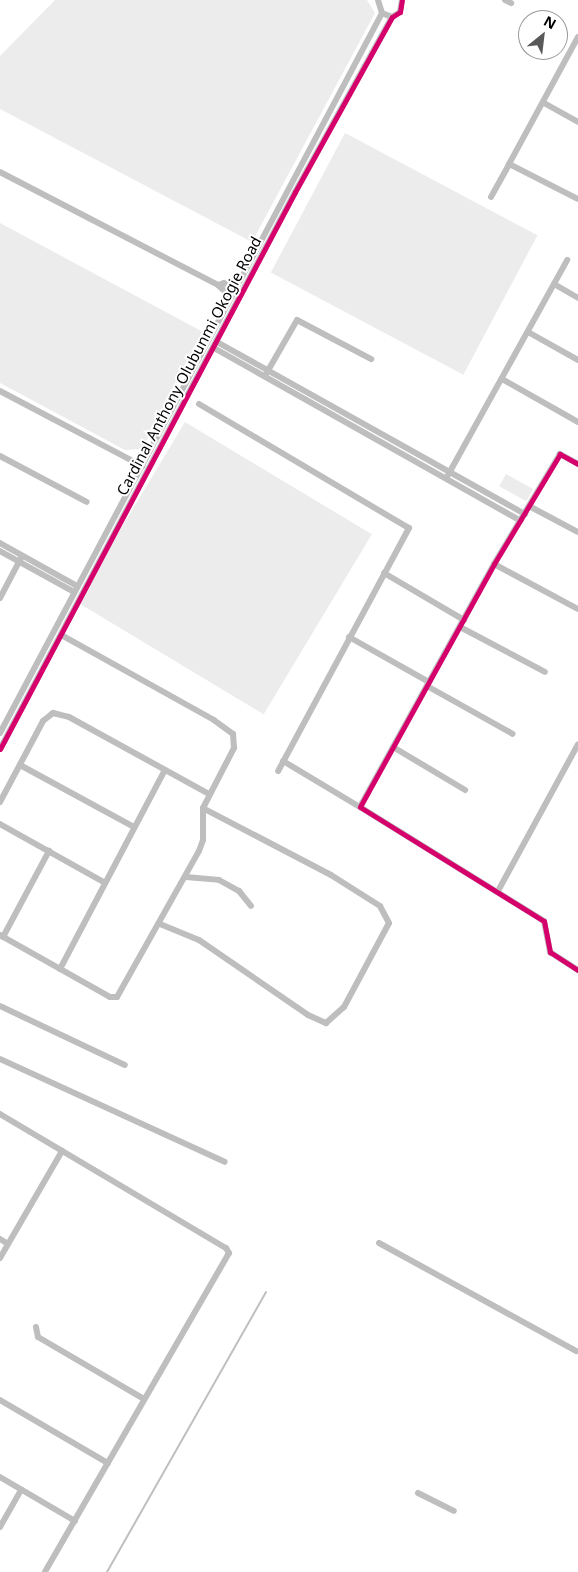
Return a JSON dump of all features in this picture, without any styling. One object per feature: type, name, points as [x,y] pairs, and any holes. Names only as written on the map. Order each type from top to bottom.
[{"type":"street","points":[[378,0],[382,13],[392,17]]},
{"type":"street","name":"Cardinal Anthony Olubunmi Okogie Road","points":[[0,749],[392,17],[400,12],[402,0]]},
{"type":"street","name":"Cardinal Anthony Olubunmi Okogie Road","points":[[0,733],[382,13]]},
{"type":"street","points":[[491,197],[544,104],[577,40]]},
{"type":"street","points":[[544,104],[578,122]]},
{"type":"street","points":[[509,164],[578,199]]},
{"type":"street","points":[[0,172],[218,285],[231,297]]},
{"type":"street","points":[[448,476],[567,260]]},
{"type":"street","points":[[218,285],[224,283],[235,288]]},
{"type":"street","points":[[554,284],[578,298]]},
{"type":"street","points":[[266,374],[297,320],[301,319],[371,359]]},
{"type":"street","points":[[528,332],[578,360]]},
{"type":"street","points":[[217,342],[266,374]]},
{"type":"street","points":[[214,348],[266,374],[448,476],[521,521]]},
{"type":"street","points":[[502,379],[578,422]]},
{"type":"street","points":[[0,390],[142,466]]},
{"type":"street","points":[[200,404],[409,528],[278,770]]},
{"type":"street","points":[[360,807],[494,564],[560,454],[578,464]]},
{"type":"street","points":[[0,456],[87,502]]},
{"type":"street","points":[[448,476],[525,514]]},
{"type":"street","points":[[530,506],[578,532]]},
{"type":"street","points":[[0,543],[76,589]]},
{"type":"street","points":[[98,548],[105,552]]},
{"type":"street","points":[[0,551],[21,557]]},
{"type":"street","points":[[0,598],[21,557]]},
{"type":"street","points":[[494,564],[578,609]]},
{"type":"street","points":[[384,573],[464,620]]},
{"type":"street","points":[[460,627],[545,672]]},
{"type":"street","points":[[48,851],[2,936],[110,997],[117,997],[160,924],[202,845],[203,808],[234,748],[233,734],[61,635]]},
{"type":"street","points":[[349,637],[513,734]]},
{"type":"street","points":[[0,802],[43,721],[53,713],[69,717],[209,794]]},
{"type":"street","points":[[498,891],[578,744]]},
{"type":"street","points":[[393,747],[465,790]]},
{"type":"street","points":[[283,761],[498,891],[544,921],[550,952],[578,970]]},
{"type":"street","points":[[20,765],[134,827]]},
{"type":"street","points":[[60,969],[165,770]]},
{"type":"street","points":[[160,924],[199,940],[308,1014],[326,1023],[344,1007],[389,923],[380,906],[332,875],[203,808]]},
{"type":"street","points":[[0,824],[105,883]]},
{"type":"street","points":[[186,877],[220,880],[240,891],[251,906]]},
{"type":"street","points":[[0,1006],[125,1065]]},
{"type":"street","points":[[0,1059],[225,1162]]},
{"type":"street","points":[[0,1114],[226,1248],[229,1253],[45,1572]]},
{"type":"street","points":[[0,1258],[62,1151]]},
{"type":"street","points":[[0,1239],[8,1244]]},
{"type":"street","points":[[379,1243],[576,1351]]},
{"type":"street","points":[[36,1327],[38,1337],[144,1399]]},
{"type":"street","points":[[0,1400],[108,1463]]},
{"type":"street","points":[[0,1477],[75,1520]]},
{"type":"street","points":[[0,1527],[21,1490]]},
{"type":"street","points":[[418,1494],[454,1511]]},
{"type":"shaded area","points":[[55,0],[367,0],[375,13],[252,242],[0,109],[0,56]]},
{"type":"shaded area","points":[[345,133],[537,235],[463,375],[271,273]]},
{"type":"shaded area","points":[[0,223],[203,332],[142,449],[125,450],[0,383]]},
{"type":"shaded area","points":[[185,422],[372,534],[264,714],[77,602]]},
{"type":"shaded area","points":[[506,474],[533,489],[526,501],[499,486]]},
{"type":"waterway","points":[[107,1572],[266,1292]]},
{"type":"cycle path","points":[[0,749],[295,192],[392,17],[400,12],[402,0]]},
{"type":"cycle path","points":[[578,464],[560,454],[494,564],[360,807],[544,921],[550,952],[578,970]]}]
